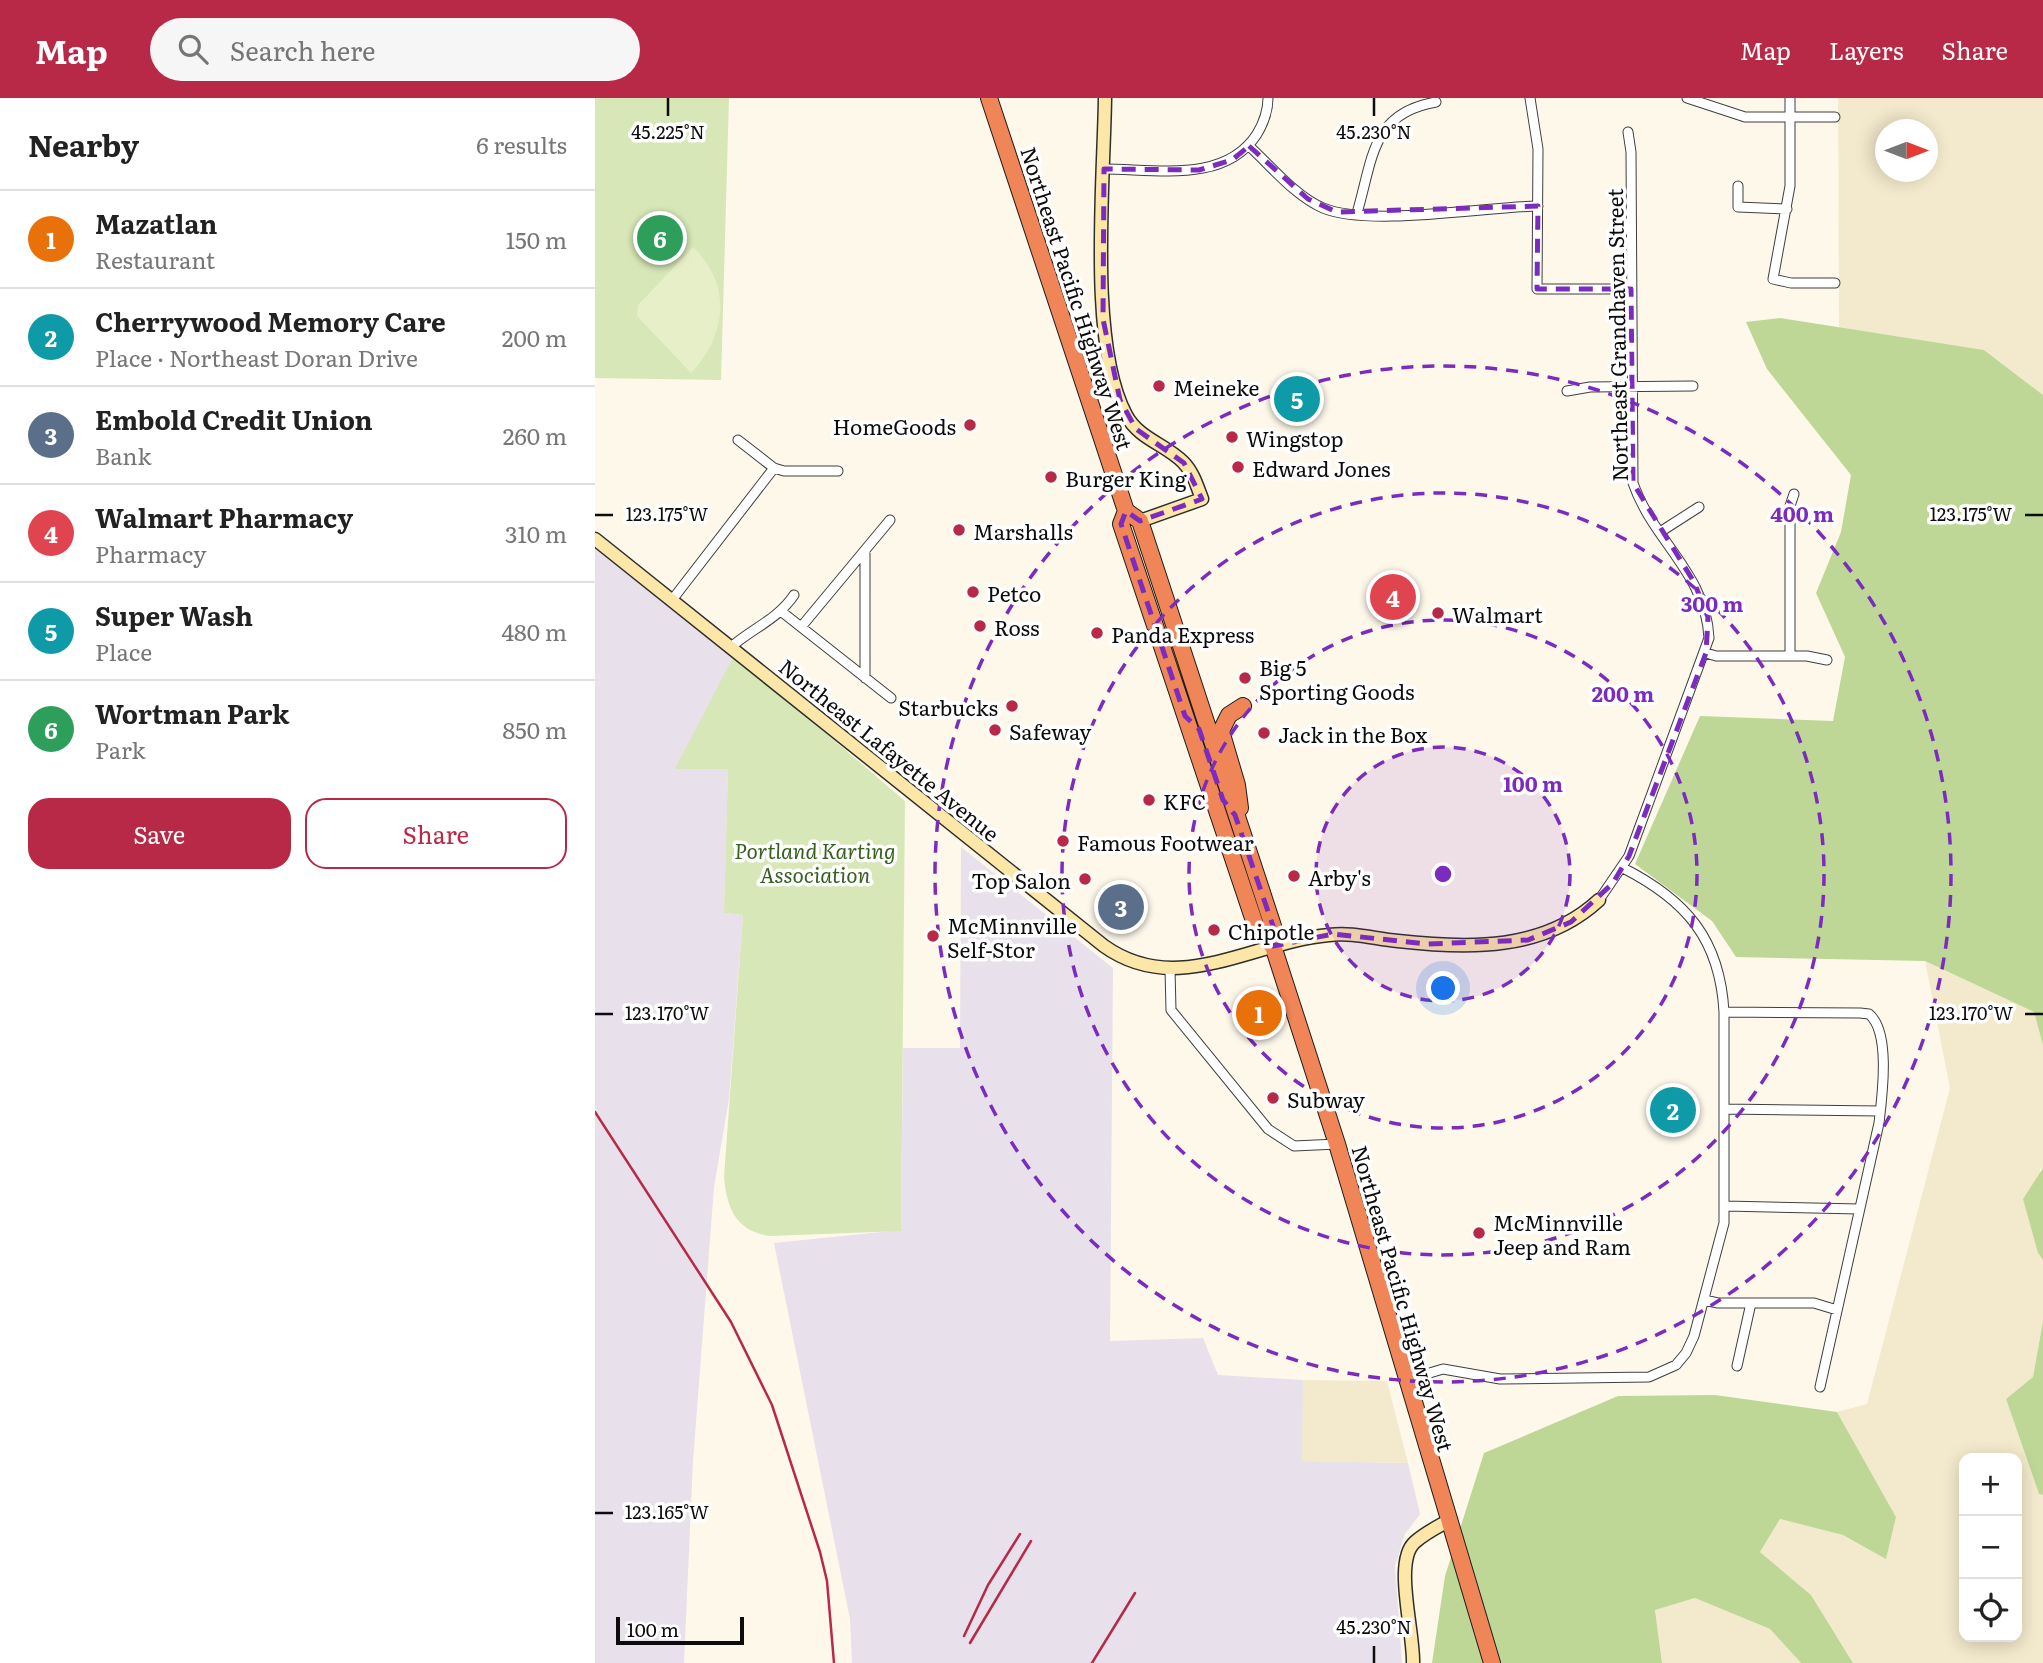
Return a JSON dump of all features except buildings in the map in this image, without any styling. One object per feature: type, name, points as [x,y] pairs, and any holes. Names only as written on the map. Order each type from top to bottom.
[{"type":"highway","name":"Northeast Pacific Highway West","points":[[989,98],[1126,510],[1121,524],[1185,716],[1257,930],[1273,946]]},
{"type":"highway","points":[[1126,510],[1140,521]]},
{"type":"highway","name":"Northeast Pacific Highway West","points":[[1140,521],[1273,926],[1273,946],[1336,1144],[1492,1663]]},
{"type":"highway","points":[[1161,644],[1177,662],[1187,694],[1201,703]]},
{"type":"highway","points":[[1242,835],[1239,794],[1221,731],[1229,715],[1243,706]]},
{"type":"highway","points":[[1185,716],[1192,718],[1199,729],[1223,800],[1235,814]]},
{"type":"street","points":[[1105,98],[1104,319],[1120,400],[1136,429],[1184,463],[1202,499],[1140,521]]},
{"type":"street","points":[[1104,169],[1199,170],[1232,160],[1249,146],[1262,126],[1268,98]]},
{"type":"street","points":[[1530,98],[1538,149],[1537,289],[1631,289]]},
{"type":"street","points":[[1687,98],[1731,114],[1790,118],[1835,117]]},
{"type":"street","points":[[1790,98],[1790,186],[1773,279],[1791,283],[1835,283]]},
{"type":"street","points":[[1357,214],[1386,127],[1409,108],[1436,102]]},
{"type":"street","name":"Northeast Grandhaven Street","points":[[1599,900],[1623,868],[1682,717],[1706,653],[1708,617],[1703,598],[1641,504],[1633,483],[1628,132]]},
{"type":"street","points":[[1249,146],[1308,199],[1337,212],[1413,214],[1538,206]]},
{"type":"street","points":[[1738,186],[1738,207],[1787,209]]},
{"type":"street","points":[[1567,391],[1632,386],[1693,386]]},
{"type":"street","points":[[738,440],[773,468],[784,471],[838,471]]},
{"type":"street","points":[[672,600],[773,468]]},
{"type":"street","points":[[1790,656],[1790,506],[1794,494]]},
{"type":"street","points":[[1660,532],[1699,507]]},
{"type":"street","points":[[801,627],[890,520]]},
{"type":"street","name":"Northeast Lafayette Avenue","points":[[595,539],[1104,946],[1135,964],[1170,969],[1212,963],[1273,946],[1333,934],[1427,944],[1507,943],[1557,930],[1599,900]]},
{"type":"street","points":[[865,550],[865,678]]},
{"type":"street","points":[[731,647],[757,626],[773,620],[795,596]]},
{"type":"street","points":[[782,612],[891,698]]},
{"type":"street","points":[[1706,653],[1716,656],[1790,656],[1827,660]]},
{"type":"street","points":[[1406,1380],[1443,1369],[1500,1379],[1649,1377],[1675,1364],[1686,1353],[1722,1238],[1725,1206],[1724,1012],[1721,980],[1703,932],[1682,906],[1658,887],[1623,868]]},
{"type":"street","points":[[1170,969],[1171,1010],[1268,1129],[1294,1146],[1318,1148],[1336,1144]]},
{"type":"street","points":[[1724,1012],[1860,1013],[1875,1018],[1882,1039],[1881,1111],[1820,1387]]},
{"type":"street","points":[[1724,1109],[1881,1111]]},
{"type":"street","points":[[1725,1206],[1859,1209]]},
{"type":"street","points":[[1704,1300],[1814,1303],[1837,1310]]},
{"type":"street","points":[[1737,1366],[1751,1303]]},
{"type":"street","points":[[1413,1663],[1412,1620],[1403,1576],[1405,1558],[1415,1542],[1448,1521]]},
{"type":"highlighted area","points":[[1249,146],[1308,199],[1337,212],[1538,206],[1537,289],[1631,289],[1633,483],[1694,582],[1708,617],[1706,653],[1629,856],[1613,883],[1571,922],[1528,940],[1427,944],[1333,934],[1273,946],[1273,926],[1235,815],[1223,800],[1199,729],[1185,716],[1121,524],[1126,511],[1140,521],[1202,499],[1184,463],[1136,429],[1120,400],[1103,319],[1104,169],[1199,170],[1232,160]]},
{"type":"shaded area","points":[[1838,98],[2043,98],[2043,395],[1984,350],[1839,328]]},
{"type":"shaded area","points":[[595,547],[734,655],[676,769],[728,769],[724,913],[743,915],[729,1099],[714,1187],[693,1461],[684,1663],[595,1663]]},
{"type":"shaded area","points":[[961,847],[1113,968],[1110,1341],[1203,1338],[1218,1375],[1303,1380],[1303,1461],[1408,1463],[1420,1514],[1405,1534],[1395,1566],[1402,1663],[852,1663],[850,1619],[774,1243],[901,1230],[903,1048],[960,1048]]},
{"type":"shaded area","points":[[1925,961],[2034,1012],[2043,1045],[2043,1168],[2040,1169],[2038,1253],[2043,1260],[2043,1321],[2033,1377],[2006,1399],[2039,1494],[2043,1495],[2043,1663],[1853,1663],[1811,1595],[1760,1552],[1780,1519],[1843,1535],[1886,1558],[1896,1517],[1837,1412],[1867,1404],[1950,1088]]},
{"type":"shaded area","points":[[1303,1380],[1387,1381],[1408,1463],[1302,1461]]},
{"type":"shaded area","points":[[1695,1598],[1770,1629],[1801,1663],[1662,1663],[1655,1610]]},
{"type":"green space","points":[[595,98],[729,98],[721,380],[595,378]]},
{"type":"green space","points":[[693,247],[706,262],[714,278],[720,310],[712,343],[691,373],[637,316],[638,305]]},
{"type":"green space","points":[[1780,318],[1984,350],[2043,395],[2043,1045],[2034,1012],[1925,961],[1736,957],[1712,921],[1635,864],[1700,716],[1833,721],[1845,657],[1816,593],[1841,532],[1851,475],[1767,369],[1746,322]]},
{"type":"green space","name":"Portland Karting Association","points":[[734,655],[905,801],[901,1231],[770,1236],[741,1224],[728,1199],[724,1177],[743,915],[724,913],[728,769],[675,769]]},
{"type":"green space","points":[[2043,1168],[2043,1260],[2038,1253],[2023,1199]]},
{"type":"green space","points":[[2043,1321],[2043,1495],[2039,1494],[2006,1399],[2033,1377]]},
{"type":"green space","points":[[1715,1395],[1837,1412],[1896,1517],[1886,1559],[1843,1535],[1780,1519],[1760,1552],[1811,1595],[1853,1663],[1801,1663],[1770,1629],[1695,1598],[1655,1610],[1662,1663],[1432,1663],[1445,1576],[1484,1453],[1618,1396]]},
{"type":"railway","points":[[595,1112],[731,1322],[772,1405],[827,1581],[834,1663]]},
{"type":"railway","points":[[964,1636],[988,1585],[1020,1534]]},
{"type":"railway","points":[[970,1643],[1031,1541]]},
{"type":"railway","points":[[1092,1663],[1135,1593]]},
{"type":"place","name":"Wortman Park","points":[[660,238]]},
{"type":"place","name":"Meineke","points":[[1159,386]]},
{"type":"place","name":"Super Wash","points":[[1297,399]]},
{"type":"place","name":"HomeGoods","points":[[970,425]]},
{"type":"place","name":"Wingstop","points":[[1232,437]]},
{"type":"place","name":"Edward Jones","points":[[1238,467]]},
{"type":"place","name":"Burger King","points":[[1051,477]]},
{"type":"place","name":"Marshalls","points":[[959,530]]},
{"type":"place","name":"Petco","points":[[973,592]]},
{"type":"place","name":"Walmart Pharmacy","points":[[1393,597]]},
{"type":"place","name":"Walmart","points":[[1438,613]]},
{"type":"place","name":"Ross","points":[[980,626]]},
{"type":"place","name":"Panda Express","points":[[1097,633]]},
{"type":"place","name":"Big 5 Sporting Goods","points":[[1245,678]]},
{"type":"place","name":"Starbucks","points":[[1012,706]]},
{"type":"place","name":"Safeway","points":[[995,730]]},
{"type":"place","name":"Jack in the Box","points":[[1264,733]]},
{"type":"place","name":"KFC","points":[[1149,800]]},
{"type":"place","name":"Famous Footwear","points":[[1063,841]]},
{"type":"place","name":"Arby's","points":[[1294,876]]},
{"type":"place","name":"Top Salon","points":[[1085,879]]},
{"type":"place","name":"Embold Credit Union","points":[[1121,907]]},
{"type":"place","name":"Chipotle","points":[[1214,930]]},
{"type":"place","name":"McMinnville Self-Stor","points":[[933,936]]},
{"type":"place","name":"Mazatlan","points":[[1259,1013]]},
{"type":"place","name":"Subway","points":[[1273,1098]]},
{"type":"place","name":"Cherrywood Memory Care","points":[[1673,1110]]},
{"type":"place","name":"McMinnville Jeep and Ram","points":[[1479,1233]]}]
